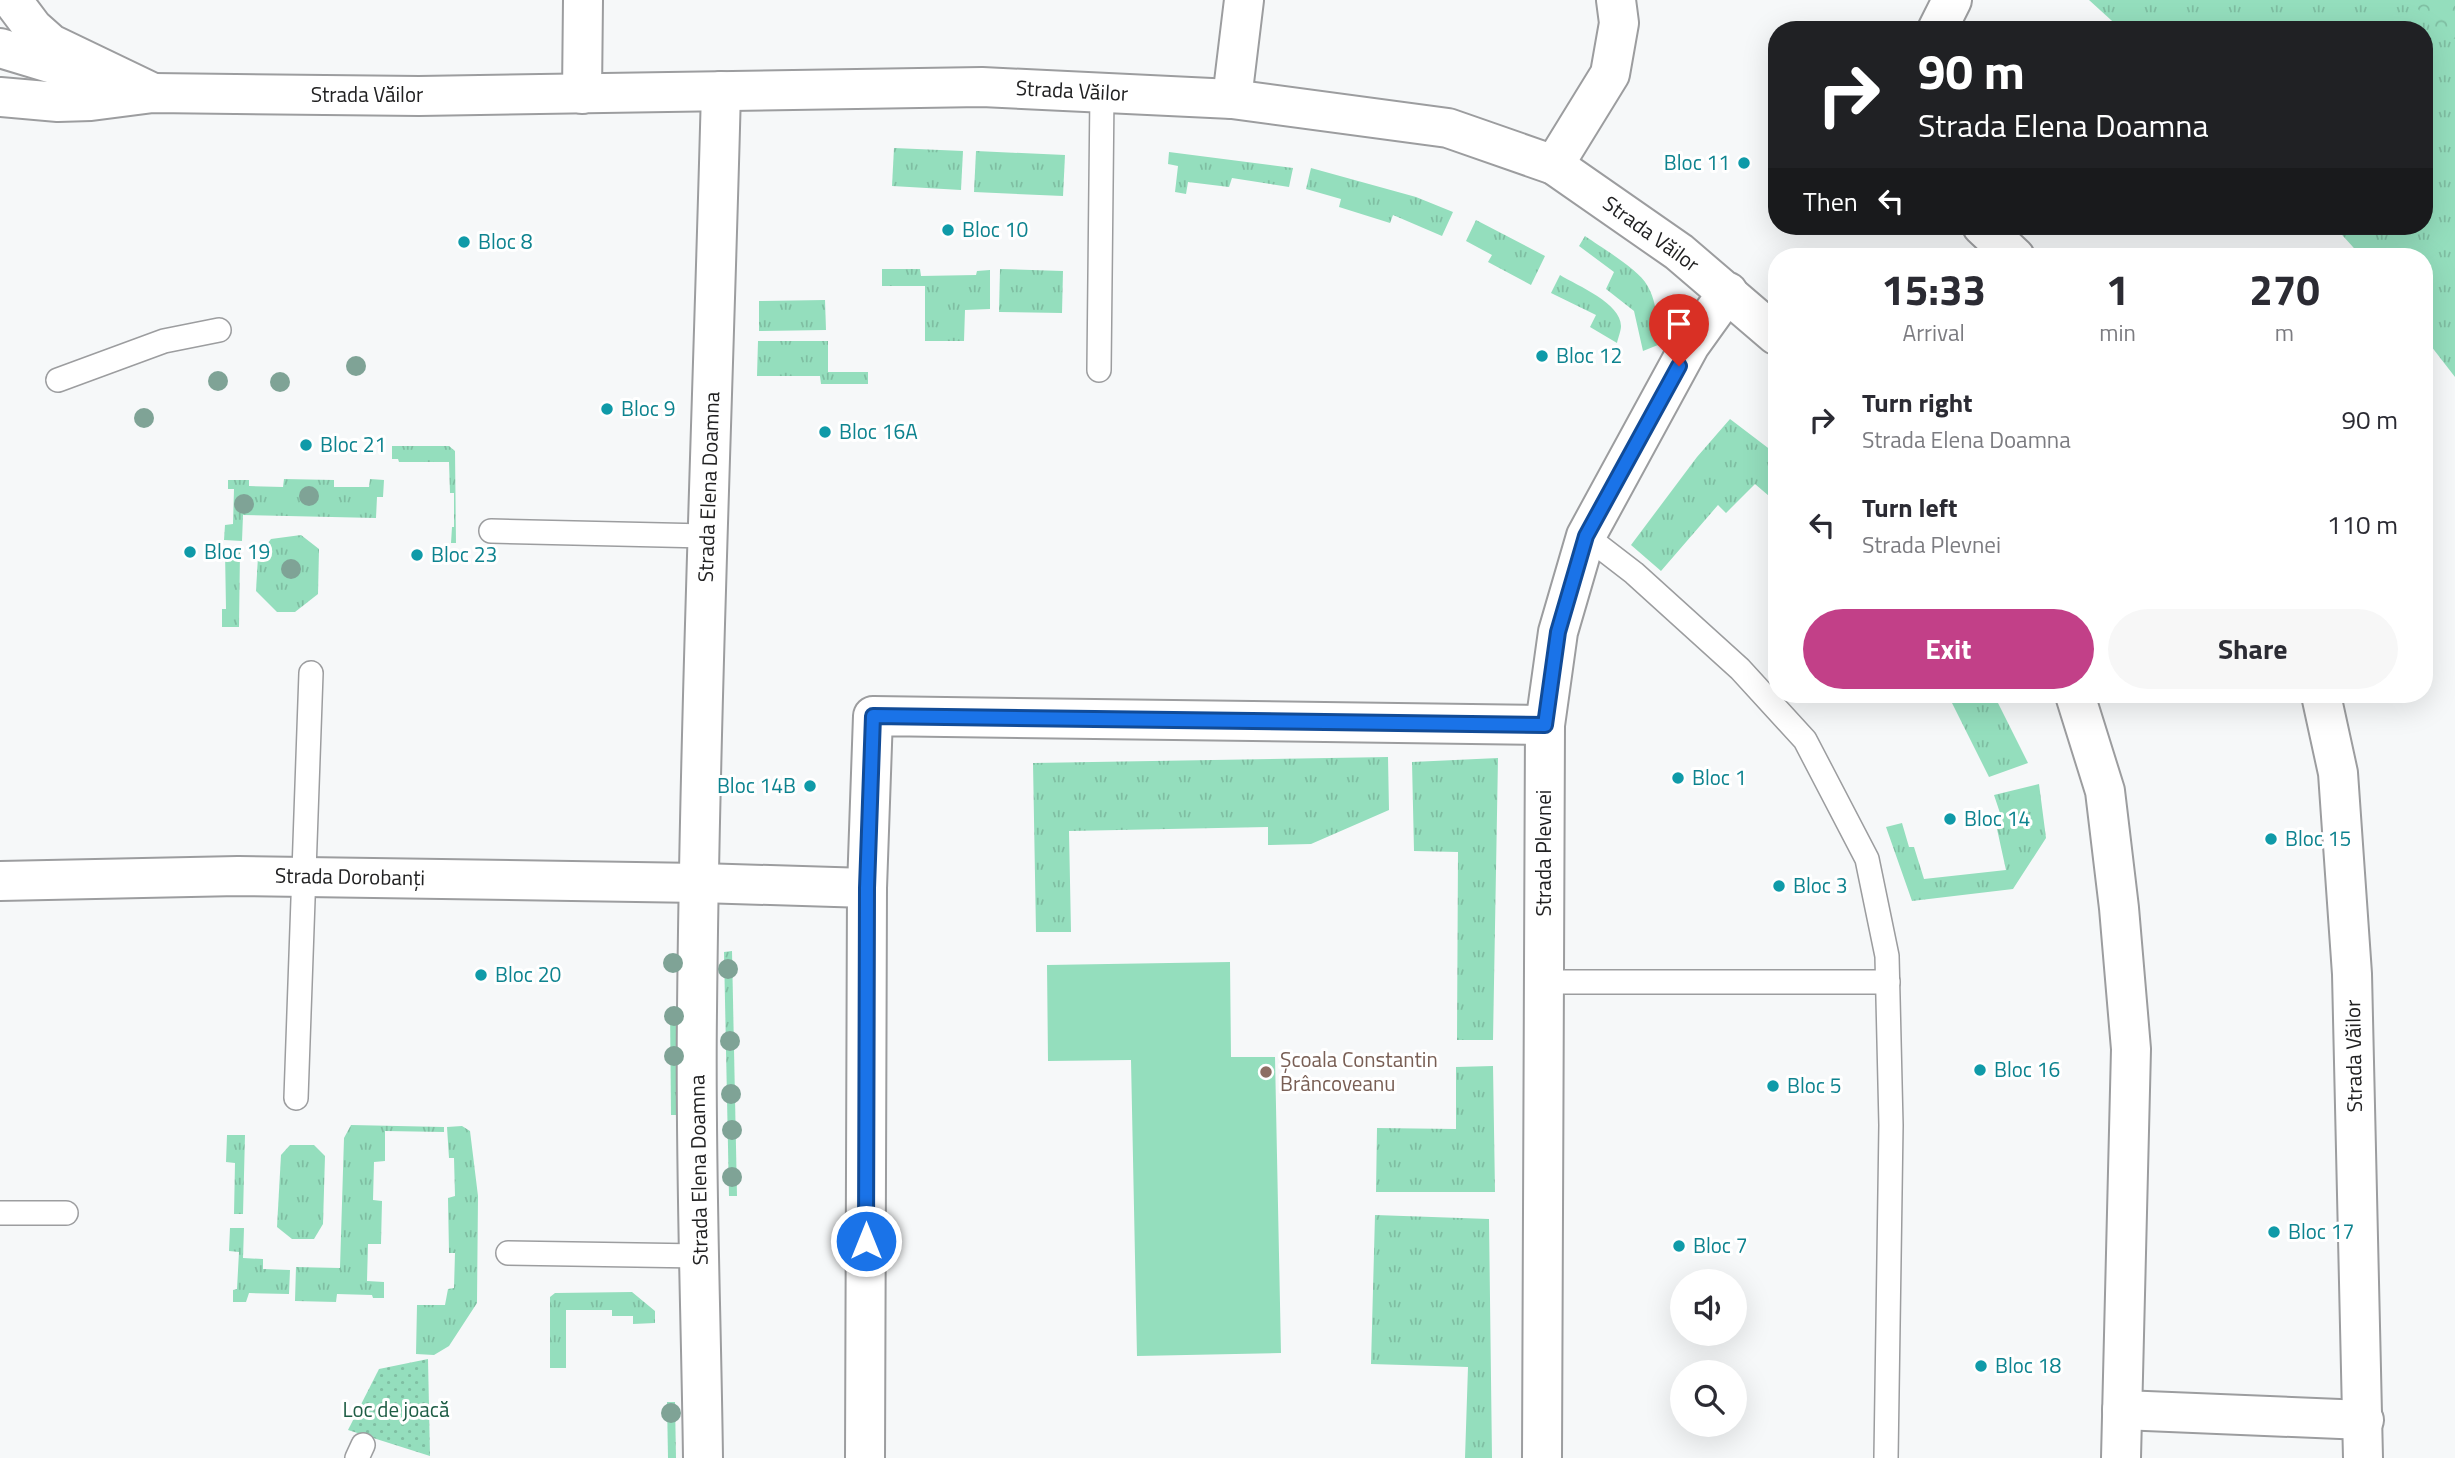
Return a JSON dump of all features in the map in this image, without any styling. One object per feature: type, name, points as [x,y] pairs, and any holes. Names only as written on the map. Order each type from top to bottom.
[{"type":"street","points":[[12,0],[33,28],[51,44],[153,93]]},
{"type":"street","points":[[582,94],[583,0]]},
{"type":"street","points":[[1232,99],[1244,0]]},
{"type":"street","points":[[1555,165],[1610,74],[1619,23],[1616,0]]},
{"type":"street","points":[[1942,21],[1952,0]]},
{"type":"street","name":"Strada Văilor","points":[[0,48],[153,93]]},
{"type":"street","name":"Strada Văilor","points":[[0,97],[58,102],[91,101],[153,93],[354,96],[982,87],[1232,99],[1448,128],[1555,165],[1679,252],[1768,328]]},
{"type":"street","name":"Strada Elena Doamna","points":[[703,1458],[696,1013],[706,536],[721,91]]},
{"type":"street","points":[[1992,235],[2005,248]]},
{"type":"street","name":"Strada Plevnei","points":[[1542,1458],[1545,725],[1558,632],[1586,536],[1690,345],[1728,292]]},
{"type":"street","points":[[2078,703],[2105,791],[2119,908],[2131,1049],[2121,1458]]},
{"type":"street","name":"Strada Văilor","points":[[2323,703],[2338,773],[2352,974],[2363,1458]]},
{"type":"street","points":[[865,1458],[867,888],[873,716],[1545,725]]},
{"type":"street","name":"Strada Dorobanți","points":[[0,881],[238,876],[700,883]]},
{"type":"street","points":[[700,883],[867,888]]},
{"type":"street","points":[[2122,1410],[2364,1420]]},
{"type":"lane","points":[[1099,370],[1102,93]]},
{"type":"lane","points":[[58,380],[164,341],[219,330]]},
{"type":"lane","points":[[491,531],[706,536]]},
{"type":"lane","points":[[1586,536],[1634,573],[1740,669],[1768,700]]},
{"type":"lane","points":[[296,1098],[311,673]]},
{"type":"lane","points":[[1771,703],[1805,740],[1867,859],[1887,956],[1891,1125],[1886,1458]]},
{"type":"lane","points":[[1544,982],[1888,982]]},
{"type":"lane","points":[[0,1213],[66,1213]]},
{"type":"lane","points":[[508,1253],[700,1256]]},
{"type":"green space","points":[[2089,0],[2455,0],[2455,377],[2433,349],[2433,248],[2354,248],[2342,235],[2433,235],[2433,21],[2112,21]]},
{"type":"green space","points":[[2412,0],[2455,0],[2455,39],[2435,34],[2433,21],[2426,21]]},
{"type":"green space","points":[[894,148],[963,151],[961,190],[892,186]]},
{"type":"green space","points":[[976,151],[1065,155],[1063,196],[974,192]]},
{"type":"green space","points":[[1169,152],[1293,168],[1289,187],[1232,178],[1229,187],[1188,182],[1186,194],[1175,192],[1178,166],[1168,164]]},
{"type":"green space","points":[[1311,168],[1416,197],[1453,212],[1442,236],[1393,215],[1390,223],[1339,207],[1341,199],[1306,189]]},
{"type":"green space","points":[[1476,220],[1545,256],[1531,285],[1488,262],[1492,255],[1466,241]]},
{"type":"green space","points":[[1585,236],[1643,279],[1651,292],[1655,307],[1658,345],[1643,351],[1634,311],[1606,289],[1614,272],[1579,246]]},
{"type":"green space","points":[[882,269],[920,269],[921,276],[976,275],[977,271],[990,270],[990,309],[965,310],[964,341],[925,341],[925,286],[882,286]]},
{"type":"green space","points":[[1000,269],[1063,271],[1062,313],[999,312]]},
{"type":"green space","points":[[1560,275],[1597,296],[1614,310],[1621,326],[1617,343],[1590,327],[1596,315],[1551,293]]},
{"type":"green space","points":[[825,300],[826,330],[759,331],[759,301]]},
{"type":"green space","points":[[758,341],[828,341],[828,372],[868,372],[868,384],[821,384],[820,376],[757,376]]},
{"type":"green space","points":[[1730,419],[1768,448],[1768,495],[1755,484],[1726,513],[1718,505],[1661,571],[1631,545],[1697,457]]},
{"type":"green space","points":[[392,446],[449,446],[455,451],[456,543],[451,543],[454,493],[450,493],[449,462],[399,462],[398,459],[392,459]]},
{"type":"green space","points":[[284,479],[334,480],[334,487],[369,487],[370,479],[384,480],[383,497],[377,497],[376,518],[243,515],[242,541],[224,540],[225,525],[233,524],[234,489],[228,489],[228,480],[249,480],[249,486],[283,487]]},
{"type":"green space","points":[[301,535],[319,549],[318,594],[295,612],[277,612],[256,591],[258,556],[271,539]]},
{"type":"green space","points":[[225,551],[240,551],[239,627],[222,627],[222,609],[226,609]]},
{"type":"green space","points":[[1952,703],[1998,703],[2028,763],[1989,777]]},
{"type":"green space","points":[[1388,757],[1389,810],[1311,844],[1268,845],[1268,827],[1069,831],[1071,932],[1036,932],[1033,763]]},
{"type":"green space","points":[[1498,758],[1493,1040],[1457,1040],[1458,852],[1414,851],[1412,762]]},
{"type":"green space","points":[[2039,784],[2046,838],[2013,889],[1912,901],[1886,827],[1902,823],[1909,847],[1914,847],[1924,879],[2006,870],[1997,829],[2004,825],[1994,795]]},
{"type":"green space","points":[[732,951],[737,1196],[729,1196],[724,952]]},
{"type":"green space","points":[[1230,962],[1231,1057],[1275,1057],[1281,1353],[1137,1356],[1131,1060],[1048,1061],[1047,965]]},
{"type":"green space","points":[[670,1007],[676,1007],[678,1115],[671,1115]]},
{"type":"green space","points":[[1493,1066],[1495,1192],[1376,1192],[1377,1128],[1456,1129],[1456,1067]]},
{"type":"green space","points":[[351,1125],[444,1127],[444,1132],[385,1131],[385,1161],[374,1162],[373,1200],[382,1201],[381,1244],[368,1244],[367,1281],[384,1282],[384,1298],[337,1294],[336,1302],[295,1301],[296,1267],[340,1268],[344,1138]]},
{"type":"green space","points":[[462,1126],[470,1131],[478,1196],[477,1303],[449,1346],[434,1355],[416,1354],[417,1305],[445,1305],[448,1289],[454,1288],[455,1253],[449,1253],[448,1198],[455,1196],[454,1158],[449,1158],[447,1127]]},
{"type":"green space","points":[[227,1135],[245,1135],[243,1214],[234,1214],[235,1163],[226,1162]]},
{"type":"green space","points":[[290,1145],[314,1145],[325,1156],[323,1224],[314,1239],[292,1239],[277,1227],[281,1155]]},
{"type":"green space","points":[[1375,1215],[1489,1219],[1492,1458],[1465,1458],[1468,1367],[1371,1364]]},
{"type":"green space","points":[[230,1228],[244,1228],[243,1258],[263,1259],[263,1269],[290,1270],[289,1294],[249,1293],[246,1302],[233,1302],[233,1290],[237,1289],[239,1252],[229,1251]]},
{"type":"green space","points":[[632,1292],[655,1311],[655,1323],[633,1324],[633,1316],[612,1316],[612,1310],[566,1310],[566,1368],[550,1368],[550,1297],[555,1293]]},
{"type":"green space","name":"Loc de joacă","points":[[428,1359],[430,1456],[348,1430],[379,1369]]},
{"type":"green space","points":[[667,1402],[675,1402],[676,1458],[668,1458]]},
{"type":"place","name":"Bloc 11","points":[[1744,163]]},
{"type":"place","name":"Bloc 10","points":[[948,230]]},
{"type":"place","name":"Bloc 8","points":[[464,242]]},
{"type":"place","name":"Bloc 12","points":[[1542,356]]},
{"type":"place","name":"Bloc 9","points":[[607,409]]},
{"type":"place","name":"Bloc 16A","points":[[825,432]]},
{"type":"place","name":"Bloc 21","points":[[306,445]]},
{"type":"place","name":"Bloc 19","points":[[190,552]]},
{"type":"place","name":"Bloc 23","points":[[417,555]]},
{"type":"place","name":"Bloc 1","points":[[1678,778]]},
{"type":"place","name":"Bloc 14B","points":[[810,786]]},
{"type":"place","name":"Bloc 14","points":[[1950,819]]},
{"type":"place","name":"Bloc 15","points":[[2271,839]]},
{"type":"place","name":"Bloc 3","points":[[1779,886]]},
{"type":"place","name":"Bloc 20","points":[[481,975]]},
{"type":"place","name":"Bloc 16","points":[[1980,1070]]},
{"type":"place","name":"Școala Constantin Brâncoveanu","points":[[1266,1072]]},
{"type":"place","name":"Bloc 5","points":[[1773,1086]]},
{"type":"place","name":"Bloc 17","points":[[2274,1232]]},
{"type":"place","name":"Bloc 7","points":[[1679,1246]]},
{"type":"place","name":"Bloc 18","points":[[1981,1366]]},
{"type":"route","points":[[866,1241],[867,888],[873,716],[1545,725],[1558,632],[1586,536],[1679,366]]}]
